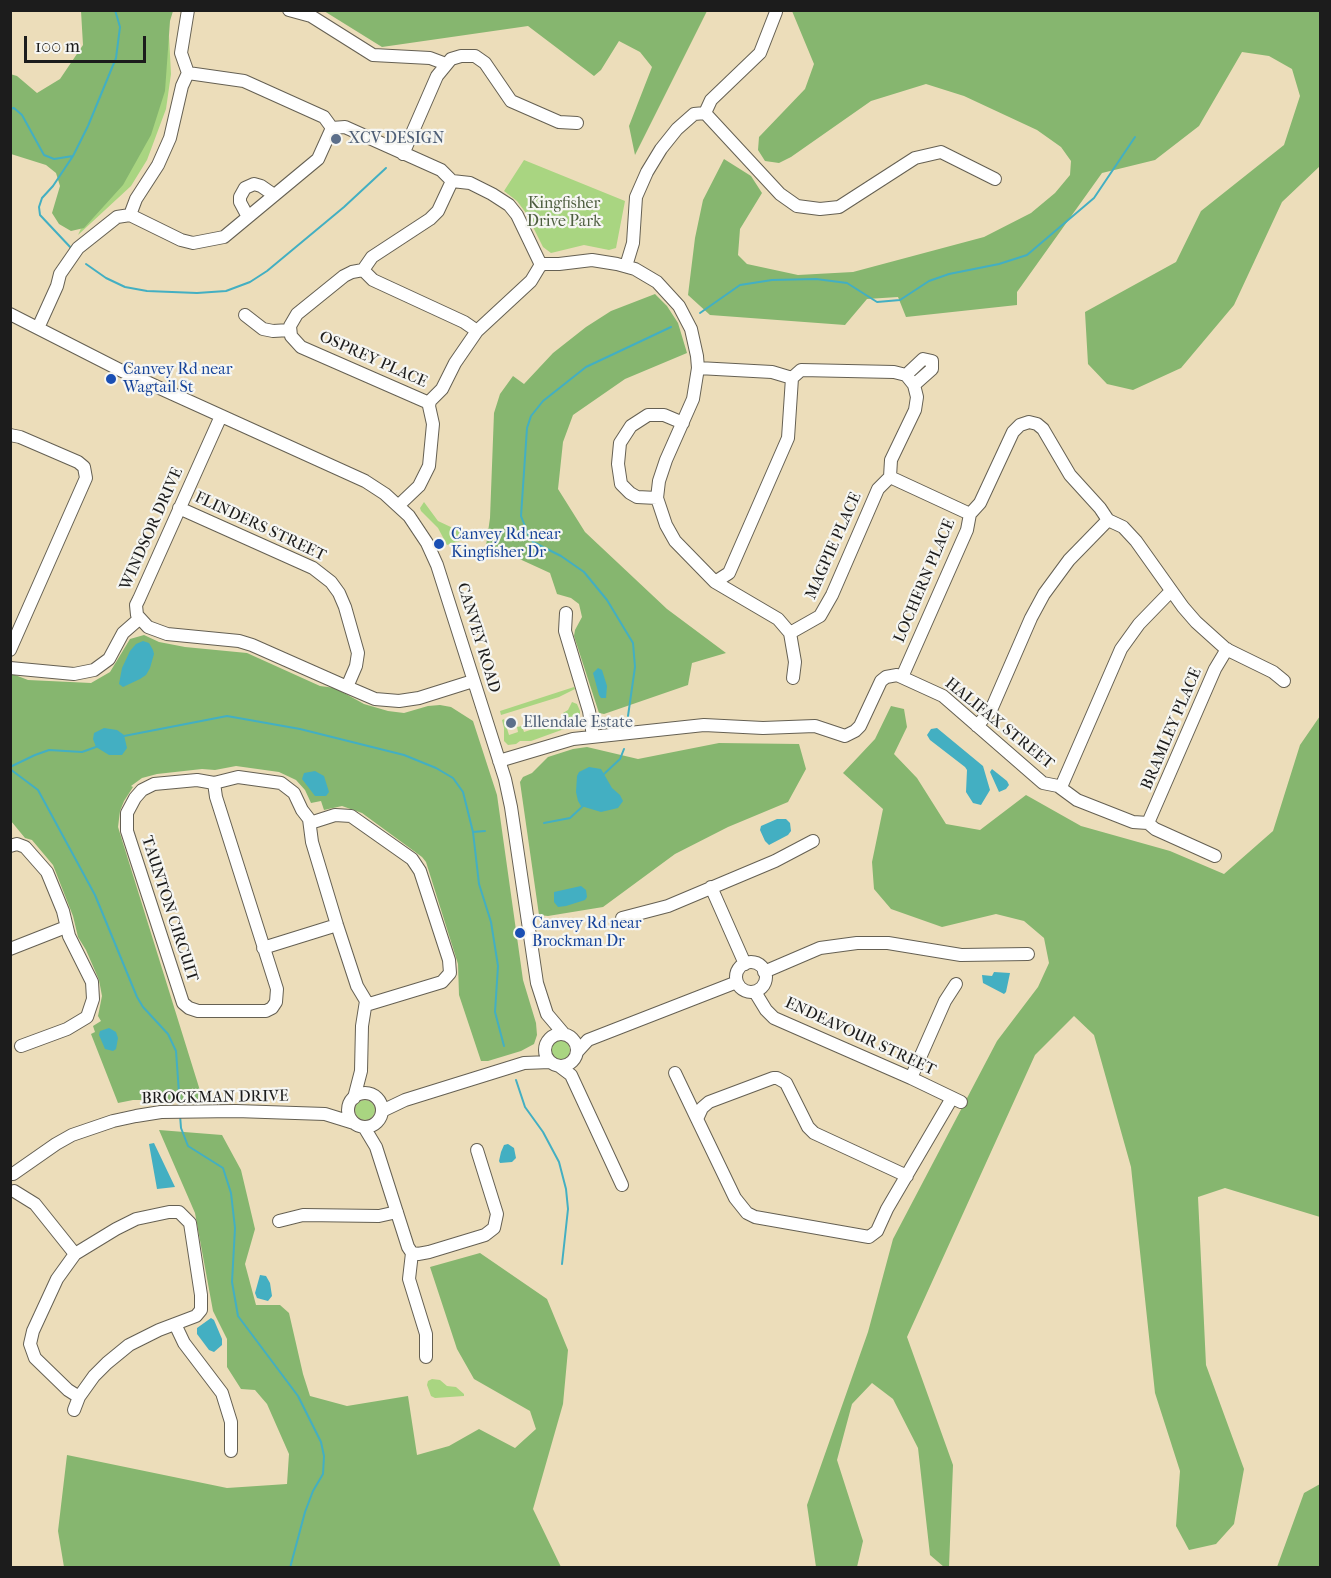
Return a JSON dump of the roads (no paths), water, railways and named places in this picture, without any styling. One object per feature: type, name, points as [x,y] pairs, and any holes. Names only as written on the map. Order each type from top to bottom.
[{"type":"street","points":[[130,215],[136,199],[158,165],[170,138],[182,86],[188,73],[181,53],[188,10]]},
{"type":"street","points":[[288,10],[311,16],[373,55],[430,58],[446,64]]},
{"type":"street","points":[[705,113],[711,100],[760,53],[776,12]]},
{"type":"street","points":[[403,154],[437,76],[451,59],[462,56],[475,56],[485,63],[512,101],[559,122],[578,123]]},
{"type":"street","points":[[188,73],[243,81],[324,117],[332,128]]},
{"type":"street","points":[[705,113],[780,194],[797,206],[820,209],[839,207],[915,158],[941,152],[995,179]]},
{"type":"street","points":[[626,266],[633,243],[636,197],[646,172],[661,148],[677,129],[694,114],[705,113]]},
{"type":"street","points":[[332,128],[345,127],[441,170],[452,181],[470,183],[509,205],[517,215],[541,264]]},
{"type":"street","points":[[38,328],[60,274],[78,248],[117,217],[130,215],[192,243],[224,237],[318,159],[332,128]]},
{"type":"street","points":[[245,315],[263,328],[273,331],[290,330],[291,322],[297,314],[344,276],[363,270],[372,257],[434,215],[452,181]]},
{"type":"street","points":[[248,217],[240,202],[245,188],[254,184],[274,195]]},
{"type":"street","points":[[541,264],[592,260],[626,266],[657,282],[680,306],[693,335],[698,368],[693,399],[666,460],[659,481],[657,498],[666,525],[675,541],[716,582],[778,619],[790,633],[795,662],[793,678]]},
{"type":"street","points":[[398,506],[421,483],[429,466],[433,424],[429,403],[442,388],[459,356],[477,331],[528,285],[541,264]]},
{"type":"street","points":[[363,270],[373,280],[464,322],[477,331]]},
{"type":"street","name":"CANVEY ROAD","points":[[10,314],[120,370],[356,477],[378,489],[418,528],[434,558],[509,796],[534,973],[543,1004],[550,1018],[568,1035]]},
{"type":"street","name":"OSPREY PLACE","points":[[290,330],[294,341],[301,347],[429,403]]},
{"type":"street","points":[[716,582],[729,573],[788,438],[792,378],[801,370],[894,372],[906,375],[916,390],[932,369],[932,361],[923,359],[906,375]]},
{"type":"street","points":[[698,368],[772,372],[792,378]]},
{"type":"street","name":"MAGPIE PLACE","points":[[790,633],[820,616],[832,595],[878,489],[890,477],[891,460],[915,410],[916,390]]},
{"type":"street","points":[[657,498],[637,497],[630,494],[621,484],[618,464],[621,442],[632,426],[648,415],[664,415],[682,423]]},
{"type":"street","name":"WINDSOR DRIVE","points":[[140,619],[136,610],[138,601],[221,416]]},
{"type":"street","name":"LOCHERN PLACE","points":[[902,677],[968,530],[970,514],[980,503],[1013,432],[1020,425],[1029,422],[1043,429],[1070,476],[1100,507],[1108,520],[1120,525],[1136,541],[1196,622],[1227,649],[1273,672],[1284,681]]},
{"type":"street","points":[[10,435],[20,437],[78,462],[84,467],[86,478],[10,650]]},
{"type":"street","points":[[890,477],[970,514]]},
{"type":"street","name":"FLINDERS STREET","points":[[179,508],[313,568],[331,582],[345,607],[358,653],[356,666],[347,687]]},
{"type":"street","points":[[977,726],[991,710],[1031,618],[1044,594],[1069,560],[1108,520]]},
{"type":"street","points":[[1061,787],[1121,649],[1139,624],[1171,591]]},
{"type":"street","points":[[566,613],[564,631],[589,711],[593,736]]},
{"type":"street","points":[[10,668],[74,674],[94,670],[109,659],[123,633],[140,619],[153,629],[172,635],[231,640],[252,645],[375,699],[399,701],[419,698],[473,681]]},
{"type":"street","name":"BRAMLEY PLACE","points":[[1148,823],[1215,669],[1227,649]]},
{"type":"street","points":[[499,761],[567,740],[713,724],[763,728],[815,726],[845,736],[851,735],[860,726],[881,681],[892,675],[902,677]]},
{"type":"street","name":"HALIFAX STREET","points":[[902,677],[943,696],[1043,783],[1061,787],[1077,800],[1133,822],[1148,823],[1155,830],[1215,856]]},
{"type":"street","name":"TAUNTON CIRCUIT","points":[[214,783],[216,797],[278,994],[270,1010],[261,1012],[198,1011],[183,1003],[127,831],[126,817],[137,794],[148,786],[197,780],[214,783],[238,777],[281,783],[294,793],[310,823],[312,842],[337,924],[357,986],[366,1005]]},
{"type":"street","points":[[310,823],[335,815],[351,816],[412,859],[420,872],[449,960],[450,973],[442,982],[366,1005],[362,1026],[361,1071],[349,1113],[376,1147]]},
{"type":"street","points":[[622,918],[668,906],[775,861],[813,841]]},
{"type":"street","points":[[10,846],[17,844],[25,847],[47,872],[63,911],[66,927],[92,982],[93,999],[87,1017],[67,1029],[21,1046]]},
{"type":"street","points":[[711,887],[745,964]]},
{"type":"street","points":[[264,948],[337,924]]},
{"type":"street","points":[[10,949],[66,927]]},
{"type":"street","points":[[764,972],[820,948],[857,943],[888,943],[961,955],[1028,954]]},
{"type":"street","points":[[745,964],[759,965],[764,972],[763,986],[755,992],[745,991],[736,982],[738,969],[745,964]]},
{"type":"street","points":[[352,1100],[359,1095],[377,1107],[524,1063],[566,1065],[588,1040],[736,982]]},
{"type":"street","points":[[911,1078],[945,1001],[956,984]]},
{"type":"street","name":"ENDEAVOUR STREET","points":[[755,992],[774,1018],[956,1100],[907,1176]]},
{"type":"street","name":"CANVEY ROAD","points":[[543,1004],[545,1045]]},
{"type":"street","points":[[524,1063],[554,1035],[568,1035],[588,1040]]},
{"type":"street","points":[[568,1035],[576,1044],[571,1075]]},
{"type":"street","points":[[545,1045],[546,1058],[571,1075],[622,1185]]},
{"type":"street","points":[[361,1071],[377,1107],[376,1147],[408,1247],[412,1253],[409,1279],[426,1334],[426,1357]]},
{"type":"street","points":[[675,1073],[737,1203],[755,1217],[872,1236],[907,1176],[814,1133],[808,1127],[786,1083],[777,1078],[709,1102],[702,1108],[697,1119]]},
{"type":"street","name":"BROCKMAN DRIVE","points":[[325,1114],[352,1100]]},
{"type":"street","points":[[359,1125],[375,1125],[377,1107]]},
{"type":"street","name":"BROCKMAN DRIVE","points":[[12,1173],[72,1135],[113,1121],[161,1112],[325,1114],[359,1125]]},
{"type":"street","points":[[412,1253],[423,1253],[484,1234],[494,1228],[497,1214],[477,1150]]},
{"type":"street","points":[[12,1173],[16,1182],[12,1194],[36,1204],[75,1254]]},
{"type":"street","points":[[74,1410],[79,1397],[107,1362],[129,1345],[159,1330],[196,1316],[201,1310],[201,1295],[190,1223],[179,1212],[135,1220],[75,1254],[57,1279],[33,1331],[30,1344],[35,1358],[68,1390],[79,1397]]},
{"type":"street","points":[[279,1221],[303,1215],[381,1216],[397,1212]]},
{"type":"street","points":[[175,1324],[180,1338],[222,1393],[231,1422],[231,1451]]},
{"type":"water","points":[[143,641],[149,643],[153,650],[150,668],[146,675],[123,687],[119,684],[122,668],[130,651],[136,644]]},
{"type":"water","points":[[598,668],[602,670],[607,686],[606,698],[601,698],[599,695],[593,673]]},
{"type":"water","points":[[104,728],[117,730],[124,735],[127,748],[122,755],[109,755],[96,747],[93,739],[94,733]]},
{"type":"water","points":[[937,728],[983,766],[990,790],[981,805],[973,803],[966,792],[967,770],[965,767],[930,740],[927,735],[931,729]]},
{"type":"water","points":[[589,767],[601,769],[612,788],[620,795],[623,801],[618,808],[601,812],[581,806],[576,792],[577,776],[579,772]]},
{"type":"water","points":[[992,769],[1007,781],[1009,785],[1006,789],[999,792],[990,772]]},
{"type":"water","points":[[315,771],[324,776],[329,792],[326,796],[315,796],[302,779],[304,773]]},
{"type":"water","points":[[777,819],[786,819],[790,823],[791,831],[769,845],[760,830],[761,826]]},
{"type":"water","points":[[581,886],[586,890],[585,900],[558,907],[554,902],[554,892]]},
{"type":"water","points":[[994,972],[1010,973],[1004,994],[983,983],[982,975],[992,976]]},
{"type":"water","points":[[109,1028],[116,1032],[118,1038],[116,1049],[113,1051],[105,1049],[99,1035],[100,1031]]},
{"type":"water","points":[[154,1143],[175,1187],[157,1189],[149,1144]]},
{"type":"water","points":[[508,1144],[514,1148],[516,1158],[512,1162],[500,1163],[501,1152],[504,1145]]},
{"type":"water","points":[[260,1275],[266,1276],[270,1283],[272,1296],[268,1301],[257,1298],[255,1293]]},
{"type":"water","points":[[211,1318],[222,1339],[222,1345],[214,1352],[209,1350],[197,1334],[197,1328]]},
{"type":"waterway","points":[[10,109],[14,108],[22,115],[44,155],[54,159],[73,156],[116,58],[120,27],[115,10]]},
{"type":"waterway","points":[[700,313],[740,285],[772,280],[816,279],[847,283],[877,302],[900,300],[929,281],[1027,255],[1094,198],[1135,137]]},
{"type":"waterway","points":[[72,249],[40,215],[39,207],[42,198],[73,156]]},
{"type":"waterway","points":[[86,264],[106,278],[125,287],[147,291],[197,293],[226,291],[250,282],[267,271],[344,207],[386,168]]},
{"type":"waterway","points":[[628,716],[635,667],[633,643],[607,600],[584,572],[561,556],[533,542],[521,516],[527,428],[531,416],[543,401],[586,367],[671,327]]},
{"type":"waterway","points":[[124,736],[227,716],[300,729],[404,755],[436,768],[453,778],[463,792],[473,832],[485,831]]},
{"type":"waterway","points":[[10,767],[49,750],[82,752],[96,747]]},
{"type":"waterway","points":[[604,774],[620,759],[624,749]]},
{"type":"waterway","points":[[10,769],[38,790],[95,895],[137,997],[143,1007],[168,1034],[176,1051],[180,1107]]},
{"type":"waterway","points":[[544,823],[570,818],[583,806]]},
{"type":"waterway","points":[[473,832],[479,884],[491,922],[498,966],[495,1012],[504,1046]]},
{"type":"waterway","points":[[516,1080],[525,1107],[543,1132],[559,1162],[566,1189],[568,1209],[562,1264]]},
{"type":"waterway","points":[[180,1115],[181,1128],[188,1146],[223,1168],[231,1193],[235,1228],[232,1282],[238,1316],[298,1396],[321,1442],[324,1456],[323,1474],[305,1512],[290,1568]]},
{"type":"place","name":"XCV DESIGN","points":[[336,139]]},
{"type":"place","name":"Canvey Rd near Wagtail St","points":[[111,379]]},
{"type":"place","name":"Canvey Rd near Kingfisher Dr","points":[[439,544]]},
{"type":"place","name":"Ellendale Estate","points":[[511,723]]},
{"type":"place","name":"Canvey Rd near Brockman Dr","points":[[520,933]]},
{"type":"park label","name":"Kingfisher Drive Park","points":[[564,213]]}]
